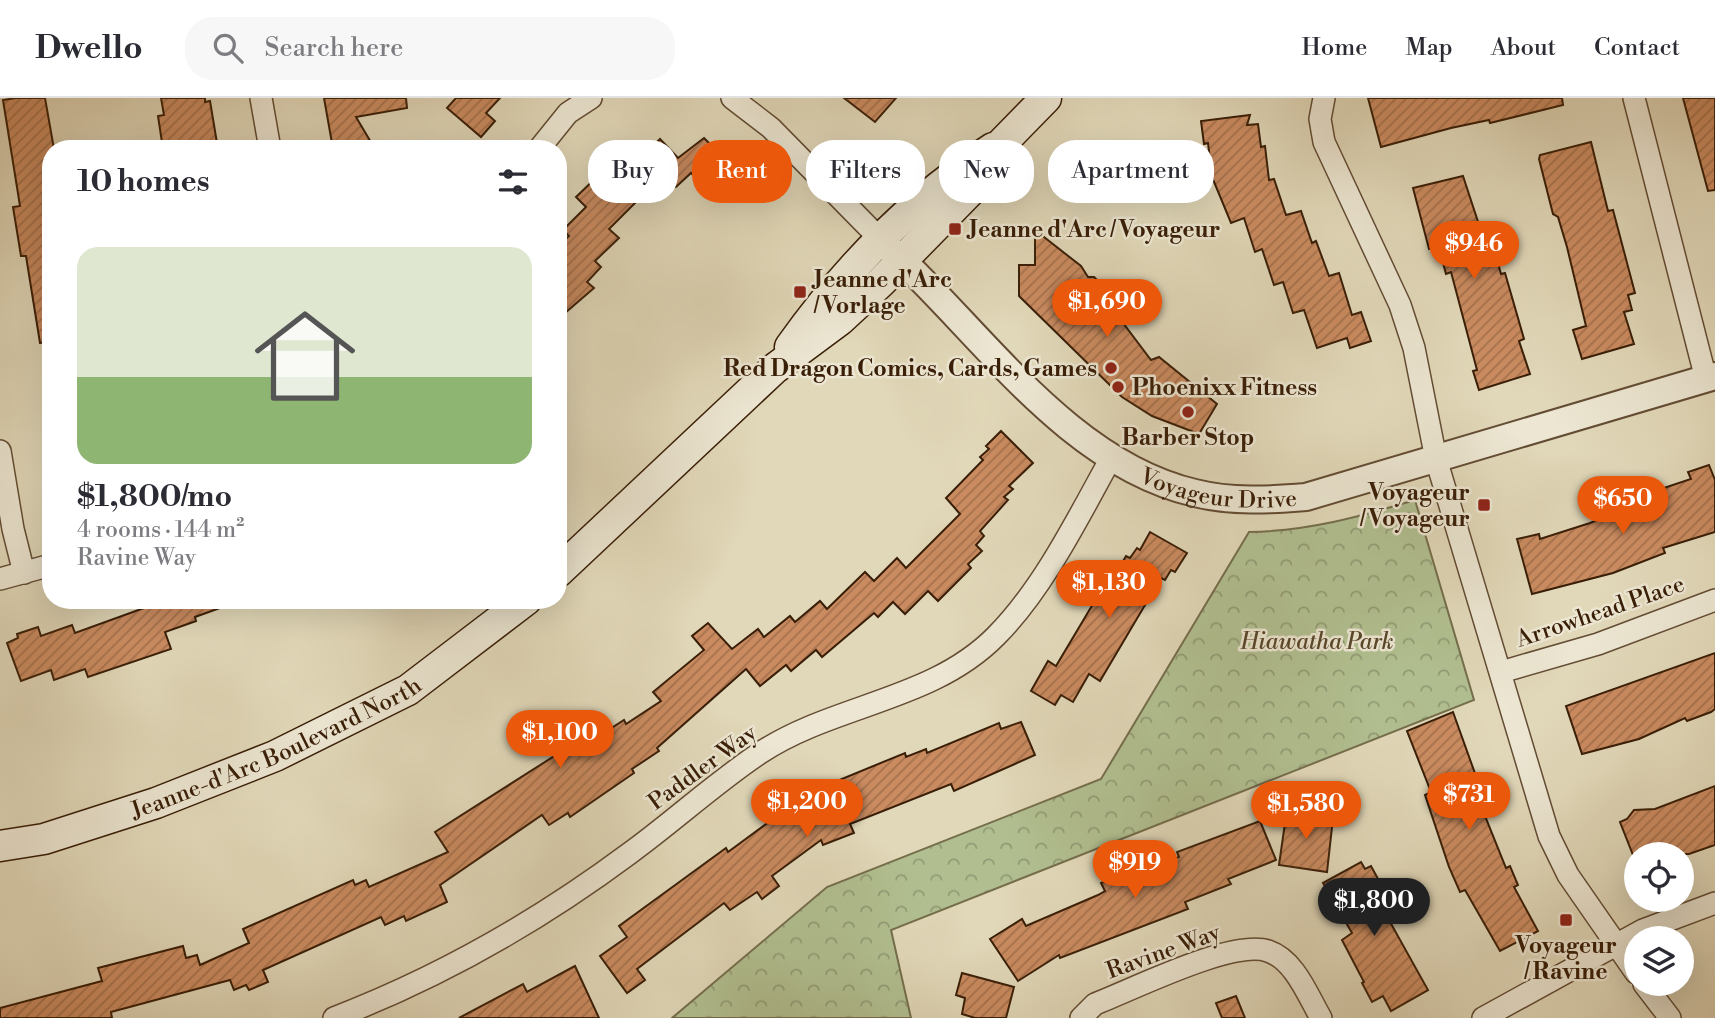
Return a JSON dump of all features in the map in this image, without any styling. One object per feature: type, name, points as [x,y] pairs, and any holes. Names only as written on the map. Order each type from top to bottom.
[{"type":"main road","points":[[1005,140],[1046,98]]},
{"type":"main road","points":[[775,369],[821,304],[904,214],[939,185]]},
{"type":"main road","points":[[567,564],[775,369],[841,320],[959,203]]},
{"type":"main road","name":"Jeanne-d'Arc Boulevard North","points":[[0,846],[44,839],[156,803],[275,756],[408,690],[514,609]]},
{"type":"street","points":[[261,98],[268,140]]},
{"type":"street","points":[[546,140],[568,113],[591,98]]},
{"type":"street","points":[[732,98],[761,105],[880,239]]},
{"type":"street","points":[[1324,98],[1320,120],[1324,142],[1400,304],[1414,348],[1436,459],[1549,836],[1568,875],[1624,957]]},
{"type":"street","points":[[1634,98],[1710,377]]},
{"type":"street","name":"Voyageur Drive","points":[[880,239],[1038,399],[1085,440],[1111,458],[1150,477],[1197,494],[1237,499],[1306,497],[1710,377]]},
{"type":"street","points":[[0,451],[13,529],[24,573]]},
{"type":"street","name":"Paddler Way","points":[[334,1018],[376,1000],[522,925],[629,854],[761,752],[790,737],[926,684],[975,654],[996,636],[1031,594],[1111,458]]},
{"type":"street","points":[[0,579],[42,568]]},
{"type":"street","name":"Arrowhead Place","points":[[1501,672],[1598,643],[1715,600]]},
{"type":"street","points":[[1483,1018],[1643,930],[1715,903]]},
{"type":"street","name":"Ravine Way","points":[[1081,1018],[1095,1004],[1215,956],[1241,950],[1268,951],[1284,961],[1296,974],[1321,1018]]},
{"type":"street","points":[[1653,996],[1670,1018]]},
{"type":"green space","name":"Hiawatha Park","points":[[1415,500],[1474,700],[891,930],[911,1018],[672,1018],[827,887],[1101,779],[1249,532],[1292,529],[1333,522]]},
{"type":"building","points":[[45,98],[52,140],[42,140],[42,343],[26,256],[21,256],[13,207],[20,206],[3,100]]},
{"type":"building","points":[[161,98],[205,98],[205,102],[210,101],[216,140],[162,140],[158,116],[164,115]]},
{"type":"building","points":[[324,98],[406,98],[407,108],[356,117],[370,140],[331,140]]},
{"type":"building","points":[[456,98],[500,98],[486,113],[495,121],[481,137],[447,108]]},
{"type":"building","points":[[844,98],[896,98],[875,122]]},
{"type":"building","points":[[1368,98],[1562,98],[1563,105],[1490,123],[1489,120],[1451,128],[1381,147]]},
{"type":"building","points":[[1683,98],[1715,98],[1715,190],[1708,191]]},
{"type":"building","points":[[1250,115],[1247,125],[1258,124],[1261,147],[1265,146],[1269,180],[1274,179],[1286,215],[1301,211],[1312,243],[1316,241],[1329,276],[1339,273],[1352,315],[1361,312],[1371,341],[1350,348],[1347,338],[1317,348],[1304,310],[1293,313],[1283,282],[1274,285],[1262,249],[1255,252],[1244,218],[1231,223],[1214,182],[1214,140],[1203,140],[1201,121]]},
{"type":"building","points":[[1591,142],[1608,211],[1613,210],[1635,293],[1628,295],[1632,310],[1624,312],[1634,344],[1582,359],[1573,330],[1586,326],[1567,247],[1558,217],[1553,214],[1539,159],[1540,155]]},
{"type":"building","points":[[692,147],[692,174],[678,185],[678,158]]},
{"type":"building","points":[[1463,176],[1485,243],[1492,241],[1501,274],[1505,273],[1524,339],[1519,341],[1530,374],[1479,390],[1473,371],[1477,370],[1451,272],[1446,274],[1439,248],[1429,249],[1413,188]]},
{"type":"building","points":[[588,185],[588,203],[635,203],[609,229],[619,238],[595,261],[601,267],[587,282],[594,288],[567,311],[567,226],[586,207],[576,197]]},
{"type":"building","points":[[1035,230],[1081,266],[1088,277],[1094,277],[1102,285],[1099,291],[1151,360],[1159,357],[1217,404],[1199,434],[1152,416],[1122,397],[1019,296],[1019,265],[1035,265]]},
{"type":"building","points":[[1001,431],[1033,463],[1009,486],[1013,489],[1004,497],[1008,500],[980,531],[984,536],[976,545],[982,551],[968,564],[971,568],[938,601],[928,591],[905,614],[893,602],[878,617],[874,613],[822,657],[816,650],[791,671],[786,665],[760,686],[746,669],[657,748],[659,751],[632,769],[634,773],[570,817],[568,813],[549,825],[542,815],[440,885],[447,902],[406,921],[404,916],[385,925],[381,917],[263,970],[268,982],[249,990],[246,985],[234,990],[230,980],[111,1012],[112,1018],[0,1018],[0,1008],[102,981],[98,968],[183,946],[186,958],[197,955],[200,965],[249,943],[243,929],[353,880],[355,885],[366,880],[369,887],[448,852],[435,832],[592,732],[596,738],[624,720],[626,724],[661,701],[653,692],[704,650],[692,636],[708,623],[732,649],[758,629],[764,637],[790,616],[795,622],[820,601],[827,609],[865,572],[874,581],[897,558],[906,568],[960,514],[946,498],[983,460],[980,457],[989,449],[986,446]]},
{"type":"building","points":[[1709,465],[1715,480],[1715,532],[1663,548],[1665,553],[1613,573],[1532,594],[1517,539],[1539,534],[1540,539],[1590,523],[1654,498],[1652,492],[1691,479],[1688,472]]},
{"type":"building","points":[[1150,532],[1187,553],[1175,572],[1171,570],[1165,580],[1161,578],[1100,681],[1089,674],[1073,702],[1061,695],[1055,705],[1031,691],[1048,661],[1056,666],[1112,572],[1116,574],[1126,556],[1130,558],[1137,548],[1140,550]]},
{"type":"building","points":[[141,609],[217,609],[195,617],[196,621],[165,632],[171,649],[88,677],[85,669],[54,680],[51,670],[21,681],[7,643],[18,638],[17,634],[38,627],[41,636],[72,625],[75,633]]},
{"type":"building","points":[[1715,653],[1715,709],[1687,721],[1685,718],[1639,739],[1582,754],[1566,706]]},
{"type":"building","points":[[1453,712],[1477,779],[1471,781],[1506,868],[1510,866],[1518,885],[1514,887],[1538,931],[1500,951],[1465,890],[1460,892],[1449,867],[1425,795],[1431,792],[1407,731]]},
{"type":"building","points":[[1021,722],[1035,755],[954,791],[951,784],[850,824],[854,833],[823,845],[821,840],[772,876],[779,886],[762,899],[757,892],[730,910],[724,903],[637,969],[645,980],[627,993],[600,956],[627,937],[619,926],[726,848],[728,852],[781,813],[835,791],[832,783],[905,753],[906,757],[926,749],[927,753],[999,723],[1001,729]]},
{"type":"building","points":[[1715,786],[1715,845],[1694,852],[1694,842],[1628,842],[1620,822],[1627,819],[1634,810],[1655,809]]},
{"type":"building","points":[[1287,809],[1333,818],[1327,872],[1279,865]]},
{"type":"building","points":[[1260,821],[1276,860],[1228,879],[1231,884],[1185,902],[1188,909],[1060,958],[1059,955],[1018,981],[990,939],[1022,919],[1026,926],[1098,895],[1105,891],[1101,883],[1123,874],[1128,877],[1179,857],[1177,852]]},
{"type":"building","points":[[1361,862],[1365,869],[1371,866],[1389,899],[1380,904],[1428,990],[1391,1011],[1383,996],[1372,1002],[1342,940],[1352,933],[1323,883]]},
{"type":"building","points":[[575,966],[599,1018],[459,1018],[523,984],[527,992]]},
{"type":"building","points":[[962,973],[1014,987],[1006,1018],[975,1018],[962,1014],[965,998],[956,995]]},
{"type":"building","points":[[1236,996],[1245,1018],[1222,1018],[1216,1003]]},
{"type":"place","name":"Jeanne d'Arc / Voyageur","points":[[955,229]]},
{"type":"place","name":"Jeanne d'Arc / Vorlage","points":[[800,292]]},
{"type":"place","name":"Red Dragon Comics, Cards, Games","points":[[1111,368]]},
{"type":"place","name":"Phoenixx Fitness","points":[[1118,387]]},
{"type":"place","name":"Barber Stop","points":[[1188,412]]},
{"type":"place","name":"Voyageur / Voyageur","points":[[1484,505]]},
{"type":"place","name":"Voyageur / Ravine","points":[[1566,920]]}]
